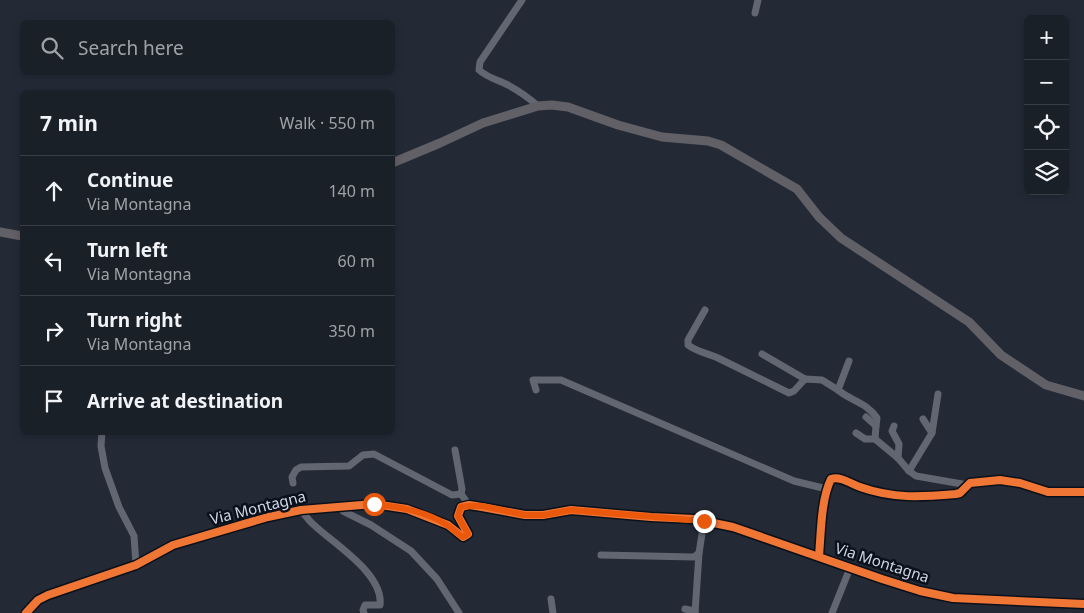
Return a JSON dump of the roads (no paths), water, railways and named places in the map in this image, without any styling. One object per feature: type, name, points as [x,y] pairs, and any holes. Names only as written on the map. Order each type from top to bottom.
[{"type":"main road","points":[[395,162],[483,122],[538,106],[552,105],[568,107],[618,125],[662,136],[721,144],[797,189],[819,217],[841,238],[969,322],[1001,355],[1046,385],[1084,396]]},
{"type":"main road","points":[[0,232],[20,236]]},
{"type":"street","points":[[522,0],[480,62],[480,70],[486,76],[507,84],[538,106]]},
{"type":"street","points":[[755,12],[758,0]]},
{"type":"street","points":[[705,310],[688,340],[688,345],[695,351],[707,353],[789,392],[794,391],[806,379]]},
{"type":"street","points":[[762,354],[806,379],[822,380],[843,394],[859,401],[872,411],[877,418],[875,439]]},
{"type":"street","points":[[838,390],[849,361]]},
{"type":"street","points":[[536,390],[533,380],[561,380],[794,481],[828,489]]},
{"type":"street","points":[[909,471],[932,433],[938,394]]},
{"type":"street","points":[[866,417],[876,426]]},
{"type":"street","points":[[923,419],[932,433]]},
{"type":"street","points":[[894,426],[892,431],[899,444],[898,458]]},
{"type":"street","points":[[856,433],[865,439],[875,439],[916,476],[968,485],[1000,480],[1020,483],[1048,492],[1084,492]]},
{"type":"street","points":[[102,435],[101,446],[105,468],[119,508],[134,536],[136,565]]},
{"type":"street","points":[[455,450],[462,489],[461,494],[469,506]]},
{"type":"street","points":[[293,483],[292,477],[296,470],[301,467],[349,466],[363,455],[374,454],[452,494],[461,494]]},
{"type":"street","points":[[818,556],[824,502],[832,479],[836,477],[886,495],[896,496],[956,494],[960,493],[968,485]]},
{"type":"street","name":"Via Montagna","points":[[26,613],[38,600],[48,595],[136,565],[173,545],[268,517],[301,510],[374,504],[407,508],[448,525],[463,537],[470,536],[458,516],[461,507],[469,506],[501,509],[525,515],[544,515],[571,510],[704,521],[734,527],[920,591],[953,598],[1084,604]]},
{"type":"street","points":[[340,506],[343,511],[371,525],[411,551],[437,579],[459,613]]},
{"type":"street","points":[[301,510],[313,525],[343,549],[368,574],[381,596],[380,605],[365,605],[364,613]]},
{"type":"street","points":[[685,609],[695,612],[699,553],[704,521]]},
{"type":"street","points":[[601,555],[694,557],[699,553]]},
{"type":"street","points":[[832,613],[850,568]]},
{"type":"street","points":[[551,599],[553,613]]}]
